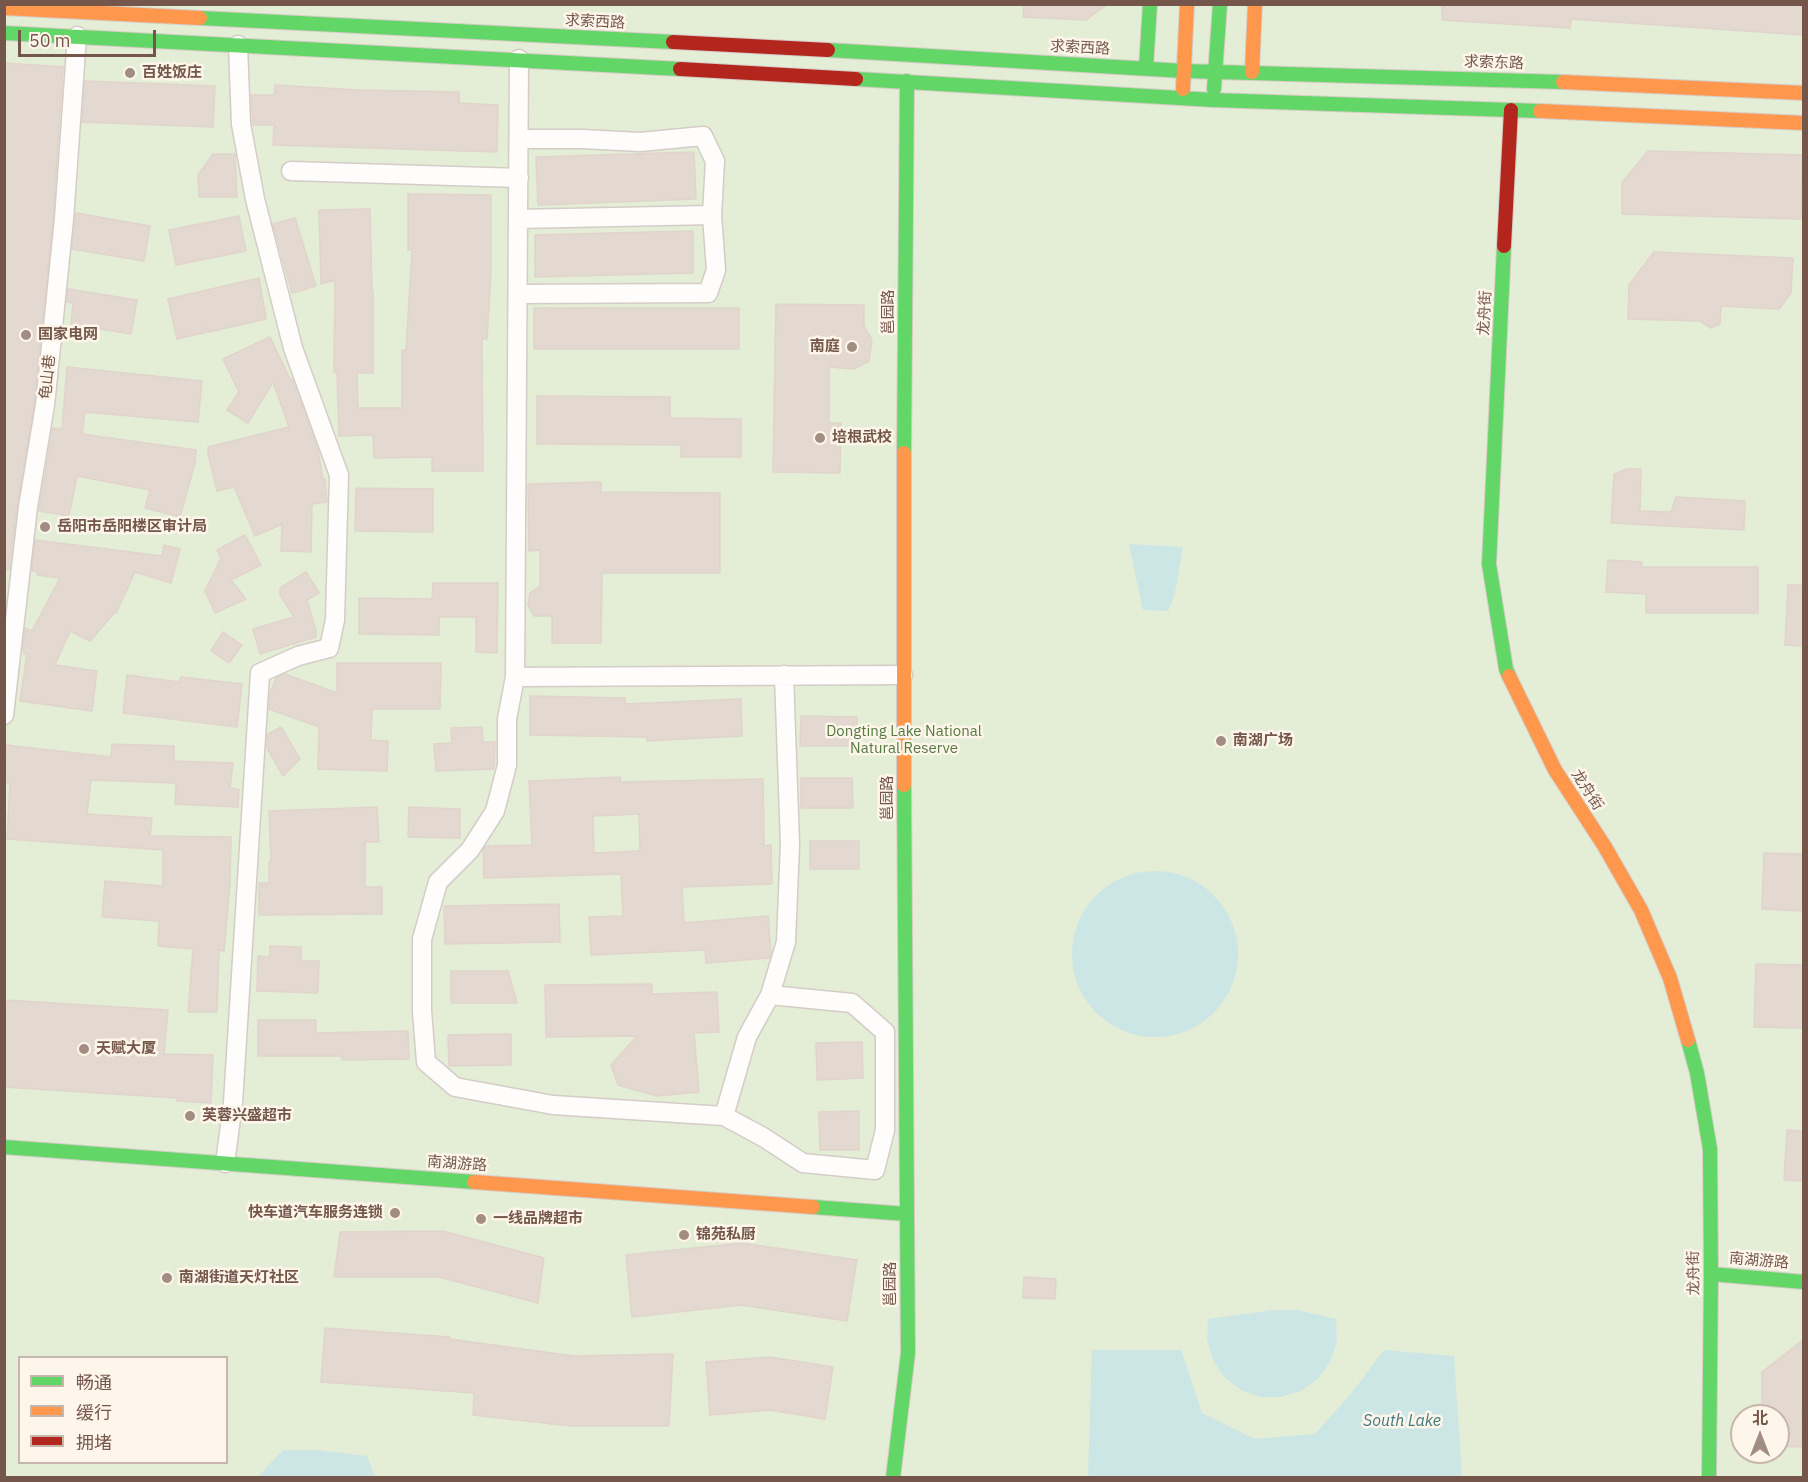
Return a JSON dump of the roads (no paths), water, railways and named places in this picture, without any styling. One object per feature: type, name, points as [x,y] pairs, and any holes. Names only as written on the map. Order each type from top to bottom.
[{"type":"main road","points":[[1146,68],[1150,4]]},
{"type":"main road","points":[[1182,98],[1187,4]]},
{"type":"main road","points":[[1213,100],[1220,4]]},
{"type":"main road","points":[[1252,72],[1255,4]]},
{"type":"main road","name":"求索西路","points":[[4,8],[259,13],[1184,71]]},
{"type":"main road","points":[[4,33],[519,59],[1213,100],[1803,123]]},
{"type":"main road","name":"求索东路","points":[[1184,71],[1524,80],[1803,93]]},
{"type":"main road","name":"邕园路","points":[[893,1478],[908,1353],[903,675],[907,81]]},
{"type":"main road","name":"龙舟街","points":[[1511,110],[1489,564],[1506,669],[1554,770],[1605,847],[1641,909],[1670,978],[1697,1073],[1710,1149],[1709,1478]]},
{"type":"main road","name":"南湖游路","points":[[4,1147],[907,1214]]},
{"type":"main road","name":"南湖游路","points":[[1711,1274],[1803,1282]]},
{"type":"street","name":"龟山巷","points":[[4,715],[28,507],[45,405],[64,219],[77,36]]},
{"type":"street","points":[[225,1163],[233,1091],[260,673],[298,656],[329,648],[335,620],[339,475],[293,348],[255,199],[241,124],[238,45]]},
{"type":"street","points":[[519,59],[515,677],[507,719],[507,765],[495,811],[470,850],[438,882],[422,939],[422,1011],[426,1062],[455,1087],[553,1106],[724,1116],[763,1137],[803,1163],[875,1170],[885,1130],[885,1032],[852,1004],[770,995]]},
{"type":"street","points":[[518,294],[708,293],[716,270],[712,215],[715,161],[704,136],[640,142],[519,139]]},
{"type":"street","points":[[291,171],[519,178]]},
{"type":"street","points":[[518,219],[712,215]]},
{"type":"street","points":[[724,1116],[747,1037],[770,995],[786,942],[790,844],[784,675]]},
{"type":"street","points":[[515,677],[903,675]]},
{"type":"water","points":[[1129,544],[1183,547],[1175,593],[1168,611],[1143,610]]},
{"type":"water","points":[[1155,871],[1171,872],[1187,877],[1214,895],[1232,922],[1237,938],[1237,970],[1232,986],[1214,1013],[1187,1031],[1171,1036],[1155,1037],[1139,1036],[1123,1031],[1096,1013],[1078,986],[1073,970],[1072,954],[1073,938],[1078,922],[1096,895],[1123,877],[1139,872]]},
{"type":"water","points":[[1274,1310],[1297,1310],[1336,1319],[1337,1341],[1330,1362],[1318,1379],[1301,1391],[1281,1397],[1260,1397],[1241,1390],[1224,1377],[1213,1360],[1207,1340],[1208,1319]]},
{"type":"water","name":"South Lake","points":[[1092,1350],[1181,1350],[1202,1413],[1255,1439],[1315,1434],[1350,1395],[1384,1350],[1454,1356],[1462,1477],[1088,1477]]},
{"type":"water","points":[[283,1450],[317,1450],[367,1456],[375,1477],[258,1477]]},
{"type":"place","name":"百姓饭庄","points":[[130,73]]},
{"type":"place","name":"国家电网","points":[[26,335]]},
{"type":"place","name":"南庭","points":[[852,347]]},
{"type":"place","name":"培根武校","points":[[820,438]]},
{"type":"place","name":"岳阳市岳阳楼区审计局","points":[[45,527]]},
{"type":"place","name":"南湖广场","points":[[1221,741]]},
{"type":"place","name":"天赋大厦","points":[[84,1049]]},
{"type":"place","name":"芙蓉兴盛超市","points":[[190,1116]]},
{"type":"place","name":"快车道汽车服务连锁","points":[[395,1213]]},
{"type":"place","name":"一线品牌超市","points":[[481,1219]]},
{"type":"place","name":"锦苑私厨","points":[[684,1235]]},
{"type":"place","name":"南湖街道天灯社区","points":[[167,1278]]},
{"type":"park label","name":"Dongting Lake National Natural Reserve","points":[[904,740]]}]
